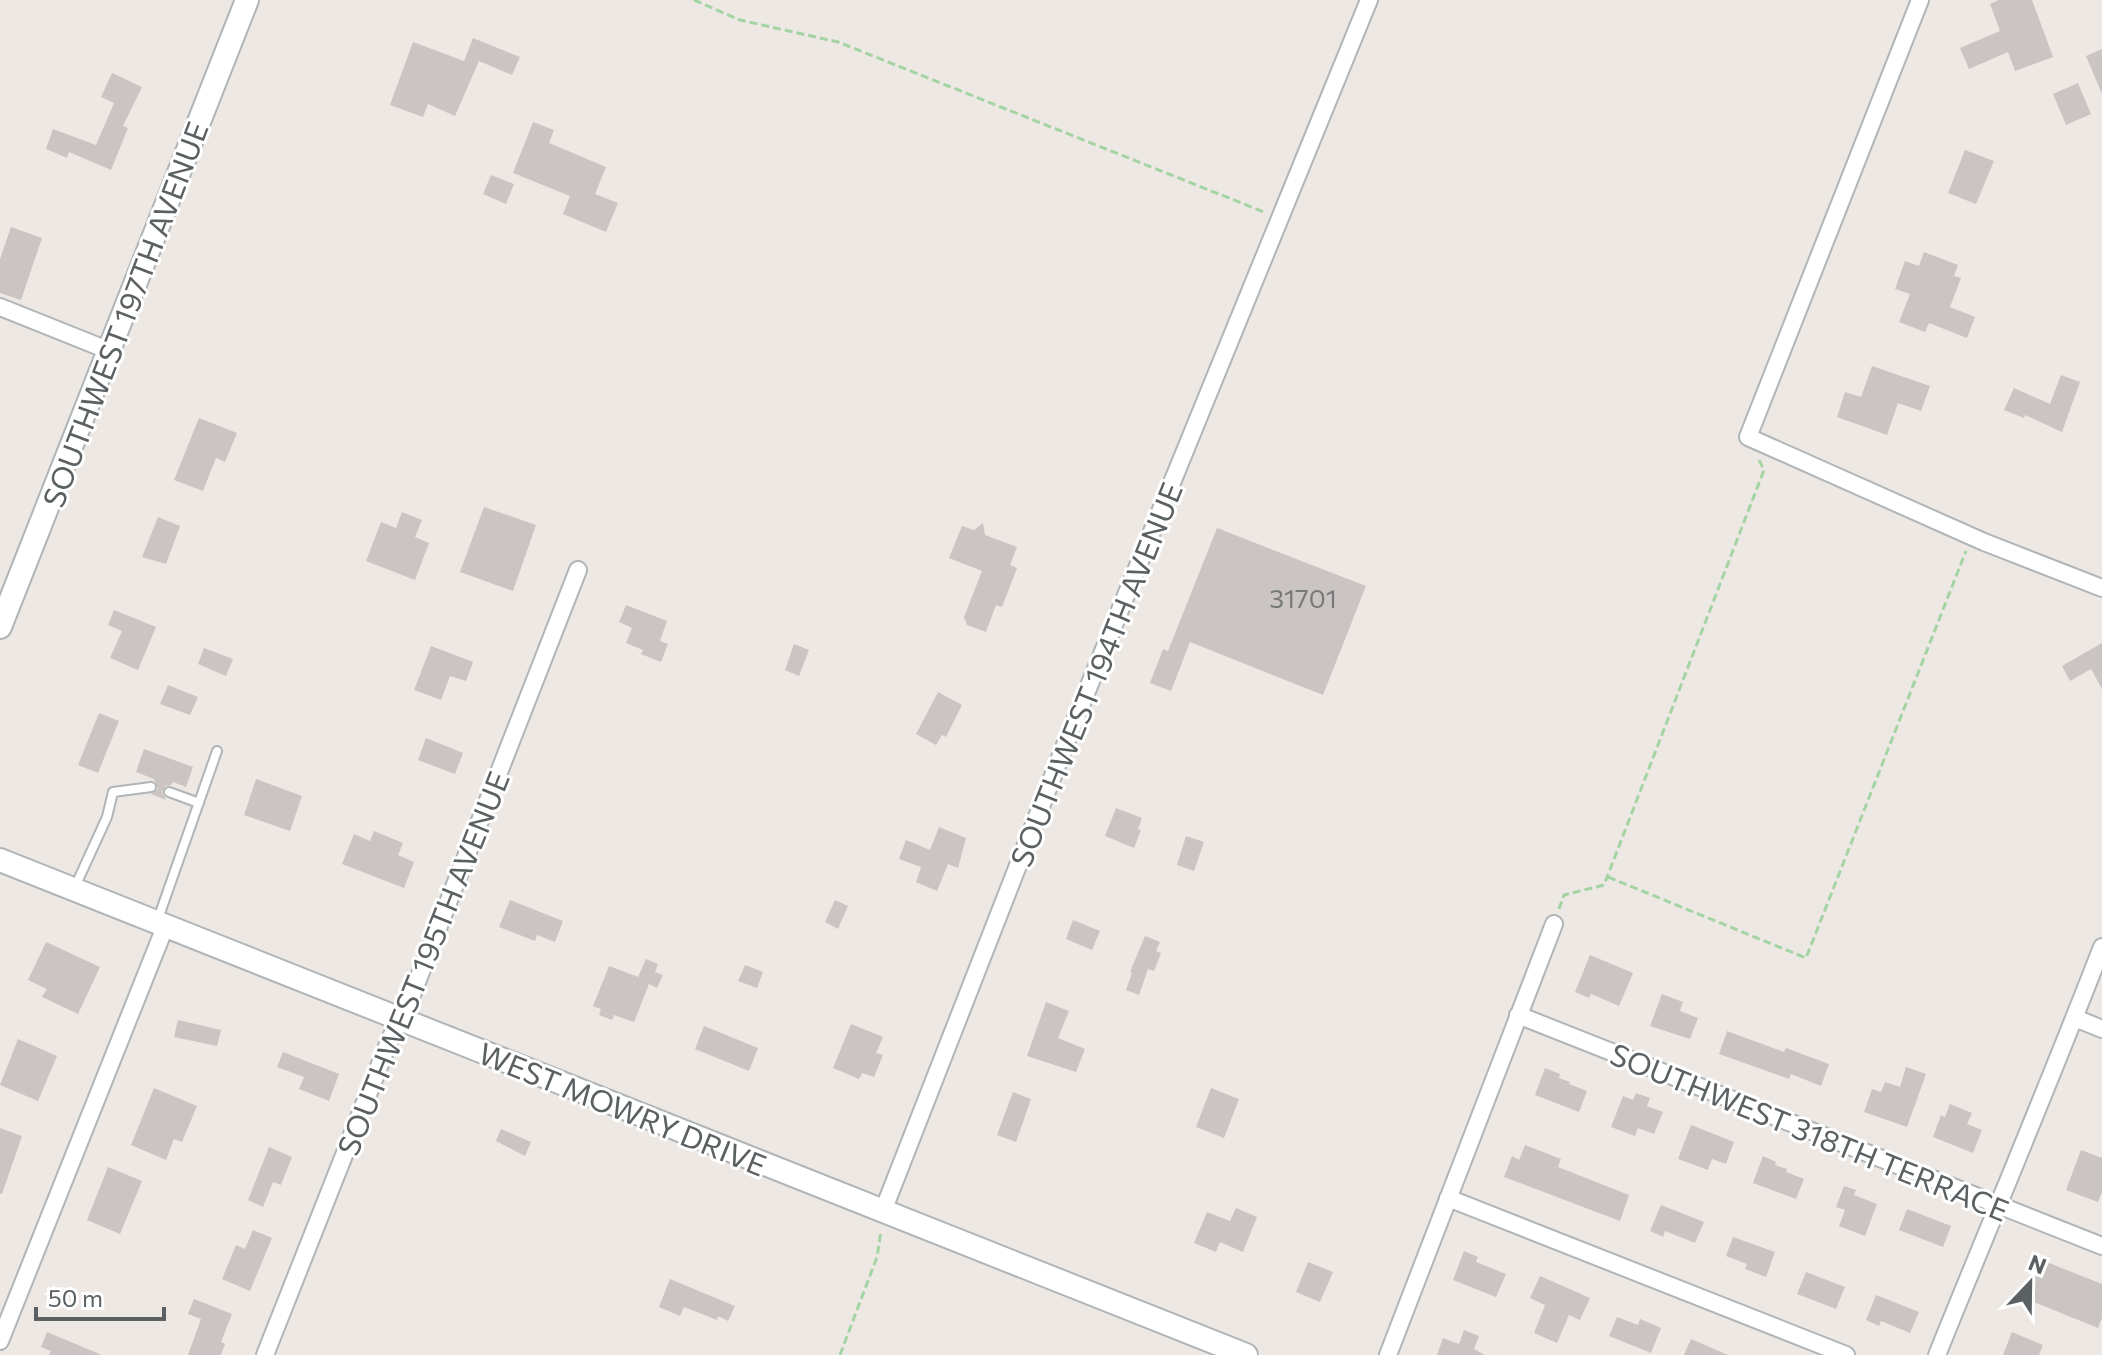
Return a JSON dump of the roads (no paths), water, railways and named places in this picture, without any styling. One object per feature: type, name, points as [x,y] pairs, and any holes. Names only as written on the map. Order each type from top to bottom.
[{"type":"street","name":"SOUTHWEST 197TH AVENUE","points":[[0,627],[247,0]]},
{"type":"street","name":"SOUTHWEST 194TH AVENUE","points":[[883,1211],[1069,735],[1369,0]]},
{"type":"street","points":[[1920,0],[1748,437],[1972,536],[2102,588]]},
{"type":"street","points":[[0,307],[110,351]]},
{"type":"street","name":"SOUTHWEST 195TH AVENUE","points":[[265,1355],[390,1039],[410,1000],[578,570]]},
{"type":"street","name":"WEST MOWRY DRIVE","points":[[0,860],[1246,1355]]},
{"type":"street","points":[[1388,1355],[1554,924]]},
{"type":"street","points":[[0,1341],[161,925]]},
{"type":"street","points":[[1937,1355],[1997,1205],[2038,1113],[2102,947]]},
{"type":"street","name":"SOUTHWEST 318TH TERRACE","points":[[1518,1015],[2102,1246]]},
{"type":"street","points":[[2075,1018],[2102,1029]]},
{"type":"street","points":[[1448,1198],[1846,1355]]},
{"type":"lane","points":[[161,925],[217,751]]},
{"type":"lane","points":[[74,889],[107,817],[113,792],[151,787]]},
{"type":"lane","points":[[169,792],[199,803]]}]
